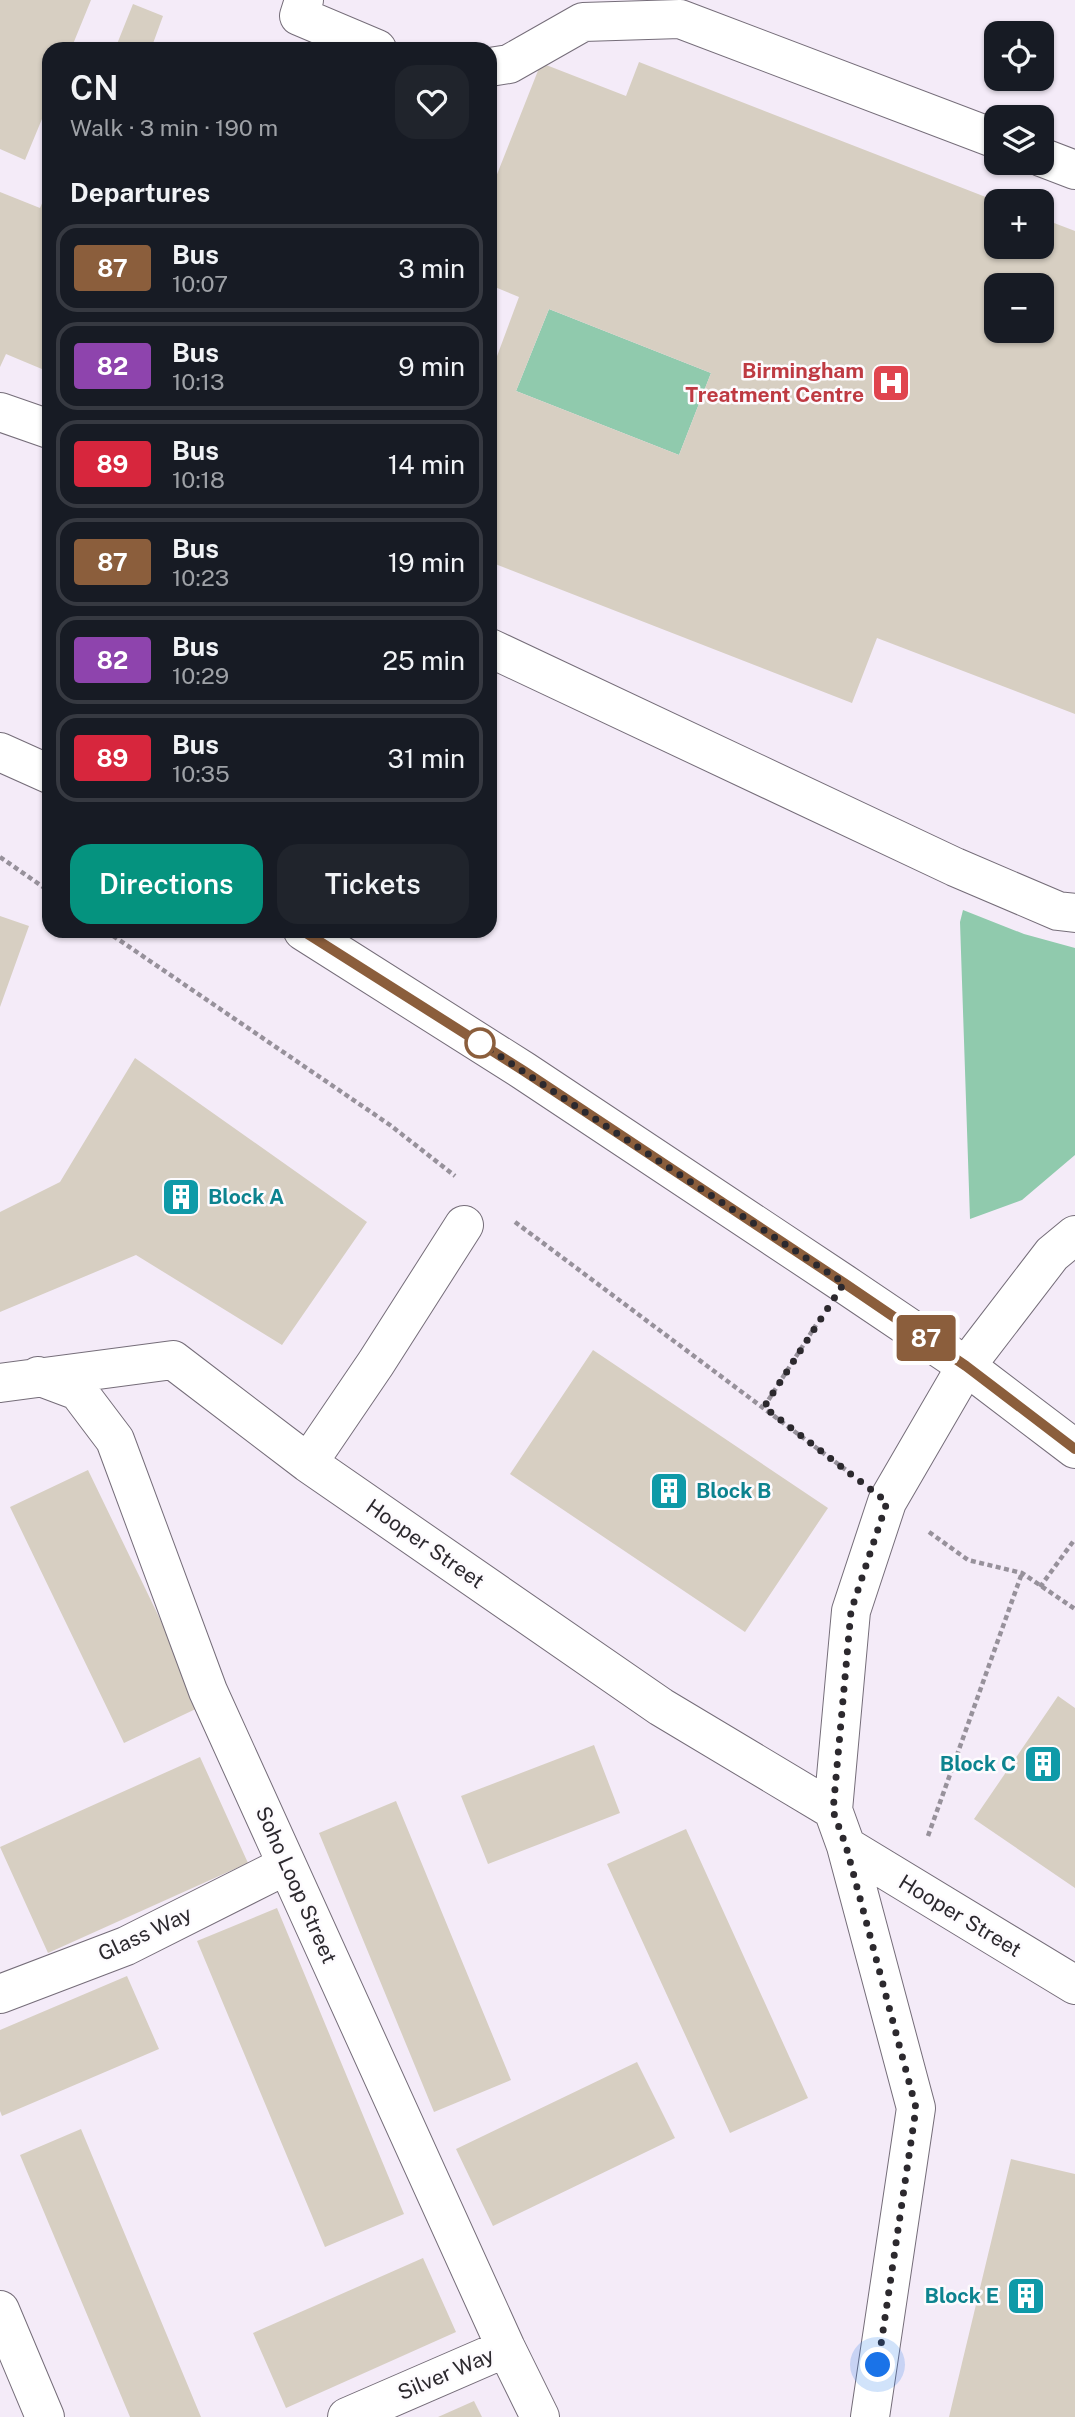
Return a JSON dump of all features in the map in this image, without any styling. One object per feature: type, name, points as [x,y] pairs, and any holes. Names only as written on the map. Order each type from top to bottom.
[{"type":"street","points":[[304,0],[299,16],[360,42]]},
{"type":"street","points":[[497,66],[509,64],[583,22],[680,19],[984,134]]},
{"type":"street","points":[[1054,162],[1075,170]]},
{"type":"street","points":[[0,412],[42,427]]},
{"type":"street","points":[[497,651],[955,867],[1058,911],[1075,913]]},
{"type":"street","points":[[0,752],[42,771]]},
{"type":"street","points":[[314,938],[524,1071],[844,1283],[966,1366],[1075,1449]]},
{"type":"street","points":[[308,1463],[464,1225]]},
{"type":"street","points":[[870,2417],[916,2108],[846,1846],[833,1811],[851,1611],[887,1502],[966,1366],[1052,1254],[1075,1235]]},
{"type":"street","name":"Hooper Street","points":[[0,1383],[173,1360],[308,1463],[661,1707],[833,1811]]},
{"type":"street","name":"Soho Loop Street","points":[[38,1376],[78,1391],[115,1440],[208,1691],[506,2348],[540,2417]]},
{"type":"street","name":"Hooper Street","points":[[846,1846],[1075,1985]]},
{"type":"street","name":"Glass Way","points":[[0,1994],[126,1946],[286,1865]]},
{"type":"street","points":[[0,2311],[45,2417]]},
{"type":"street","name":"Silver Way","points":[[347,2417],[506,2348]]},
{"type":"path","points":[[0,857],[42,886]]},
{"type":"path","points":[[116,938],[390,1125],[465,1184]]},
{"type":"path","points":[[509,1218],[968,1560],[1022,1573],[1075,1609]]},
{"type":"path","points":[[764,1407],[844,1283]]},
{"type":"path","points":[[1040,1587],[1075,1539]]},
{"type":"path","points":[[911,1885],[1022,1573]]},
{"type":"green space","points":[[549,309],[711,373],[679,455],[516,391]]},
{"type":"green space","points":[[963,910],[1024,934],[1075,948],[1075,1155],[1022,1200],[970,1219],[960,922]]},
{"type":"building","points":[[0,0],[91,0],[74,42],[42,42],[42,119],[25,160],[0,149]]},
{"type":"building","points":[[133,4],[163,16],[154,42],[118,42]]},
{"type":"building","name":"Birmingham Treatment Centre","points":[[639,62],[984,196],[984,259],[1054,259],[1054,223],[1075,231],[1075,714],[877,638],[852,703],[497,565],[497,356],[519,297],[497,288],[497,174],[541,63],[626,96]],"holes":[[[549,309],[711,373],[679,455],[516,391]]]},
{"type":"building","points":[[0,192],[40,208],[42,203],[42,369],[6,354],[0,367]]},
{"type":"building","points":[[0,916],[29,926],[0,1007]]},
{"type":"building","name":"Block A","points":[[135,1058],[367,1222],[282,1345],[136,1255],[0,1312],[0,1212],[60,1182]]},
{"type":"building","name":"Block B","points":[[593,1350],[828,1508],[745,1632],[510,1474]]},
{"type":"building","points":[[88,1470],[202,1706],[124,1743],[10,1507]]},
{"type":"building","name":"Block C","points":[[1058,1696],[1075,1708],[1075,1888],[974,1819]]},
{"type":"building","points":[[594,1745],[620,1813],[488,1864],[461,1796]]},
{"type":"building","points":[[200,1757],[248,1863],[48,1953],[0,1847]]},
{"type":"building","points":[[396,1801],[511,2080],[434,2112],[319,1833]]},
{"type":"building","points":[[686,1829],[808,2098],[730,2133],[607,1864]]},
{"type":"building","points":[[277,1908],[404,2214],[325,2247],[197,1941]]},
{"type":"building","points":[[127,1976],[159,2049],[2,2116],[0,2030]]},
{"type":"building","points":[[637,2062],[675,2138],[493,2226],[456,2149]]},
{"type":"building","points":[[81,2129],[201,2417],[130,2417],[20,2155]]},
{"type":"building","name":"Block E","points":[[1011,2159],[1075,2174],[1075,2417],[949,2417]]},
{"type":"building","points":[[423,2258],[456,2332],[286,2408],[253,2333]]},
{"type":"building","points":[[474,2401],[482,2417],[438,2417]]},
{"type":"bus line","name":"87","points":[[314,938],[524,1071],[844,1283],[966,1366],[1075,1449]]},
{"type":"place","name":"Birmingham Treatment Centre","points":[[891,383]]},
{"type":"place","name":"Block A","points":[[181,1197]]},
{"type":"place","name":"Block B","points":[[669,1491]]},
{"type":"place","name":"Block C","points":[[1043,1764]]},
{"type":"place","name":"Block E","points":[[1026,2296]]},
{"type":"route","points":[[480,1043],[844,1283],[764,1407],[887,1502],[851,1611],[833,1811],[846,1846],[916,2108],[878,2365]]}]
